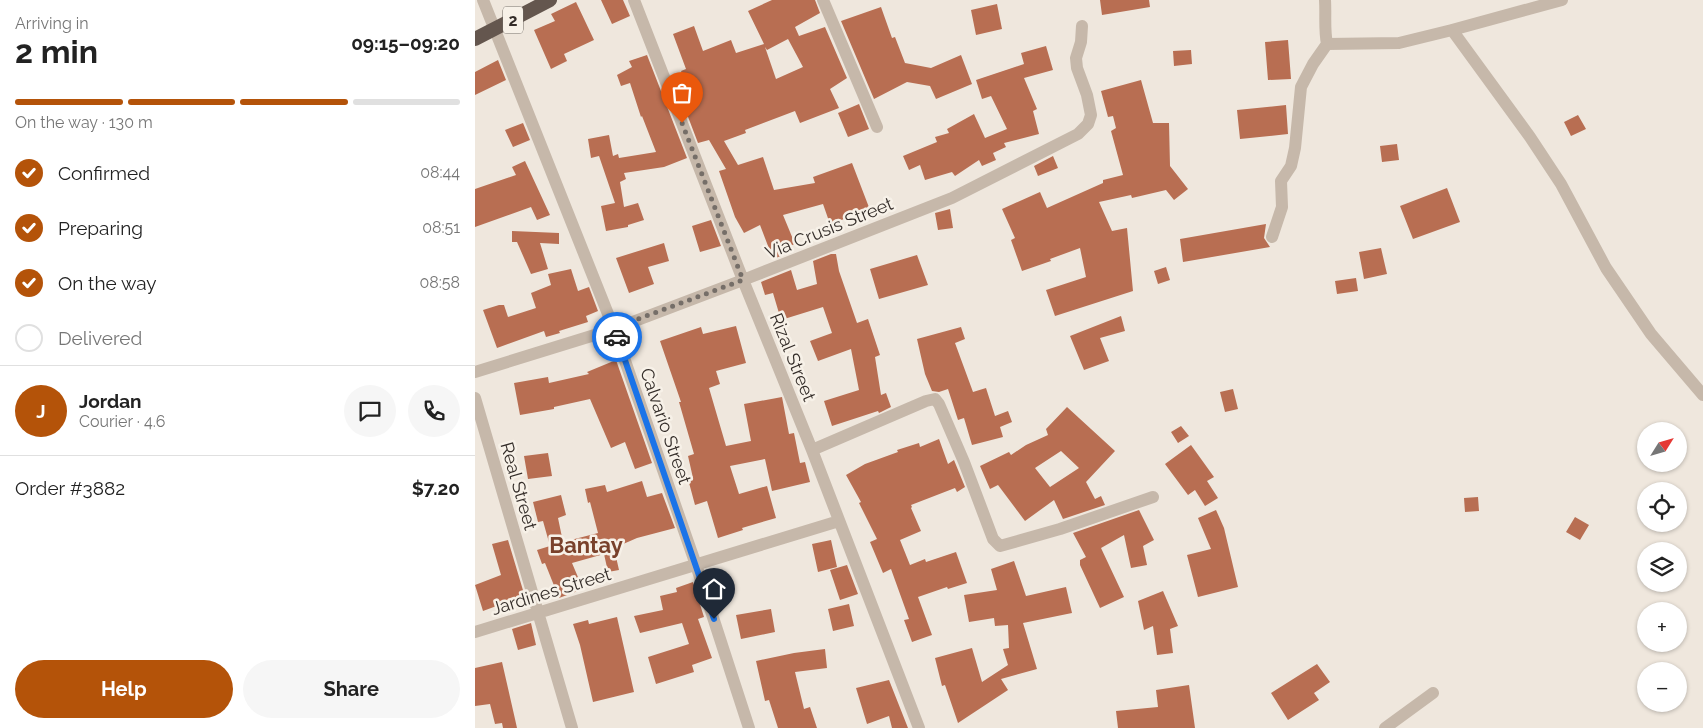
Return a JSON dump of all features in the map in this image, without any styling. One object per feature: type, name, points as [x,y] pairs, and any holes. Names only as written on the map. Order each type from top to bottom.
[{"type":"highway","name":"2","points":[[475,40],[550,0]]},
{"type":"street","name":"Calvario Street","points":[[483,0],[614,328],[696,565],[749,728]]},
{"type":"street","name":"Rizal Street","points":[[634,0],[743,280],[812,450],[919,728]]},
{"type":"street","points":[[823,0],[877,127]]},
{"type":"street","points":[[1272,237],[1282,207],[1281,181],[1291,166],[1295,148],[1301,87],[1313,64],[1327,44],[1325,0]]},
{"type":"street","points":[[1327,44],[1399,43],[1562,0]]},
{"type":"street","name":"Via Crusis Street","points":[[475,372],[614,328],[743,280],[952,198],[1078,134],[1088,124],[1091,115],[1087,95],[1077,68],[1076,58],[1081,42],[1082,26]]},
{"type":"street","points":[[1452,30],[1530,137],[1561,184],[1607,268],[1651,334],[1703,395]]},
{"type":"street","name":"Real Street","points":[[475,398],[572,728]]},
{"type":"street","points":[[812,450],[926,401],[935,399],[939,404],[964,462],[993,539],[1000,546],[1060,530],[1153,497]]},
{"type":"street","name":"Jardines Street","points":[[475,632],[839,521]]},
{"type":"street","points":[[1385,728],[1433,693]]},
{"type":"building","points":[[601,0],[623,0],[630,16],[612,24]]},
{"type":"building","points":[[772,0],[815,0],[820,13],[795,27],[799,36],[825,27],[847,78],[830,89],[839,108],[800,123],[795,111],[745,130],[746,133],[724,141],[738,165],[763,157],[774,190],[815,183],[813,177],[852,163],[870,210],[830,224],[823,204],[783,215],[795,244],[784,248],[786,254],[773,259],[760,225],[744,233],[735,217],[719,171],[726,169],[709,140],[698,143],[677,88],[687,84],[681,71],[686,69],[673,34],[694,26],[703,51],[731,40],[736,53],[764,44],[748,11]],"holes":[[[788,39],[803,67],[776,79],[765,47],[767,50]]]},
{"type":"building","points":[[1100,0],[1149,0],[1150,7],[1102,15]]},
{"type":"building","points":[[576,2],[594,40],[564,54],[567,61],[551,69],[534,30],[555,21],[551,14]]},
{"type":"building","points":[[997,4],[1002,29],[976,35],[971,10]]},
{"type":"building","points":[[881,7],[892,38],[895,37],[905,63],[931,68],[961,55],[972,84],[936,99],[930,86],[907,82],[874,99],[841,21]]},
{"type":"building","points":[[1288,40],[1291,79],[1268,80],[1265,42]]},
{"type":"building","points":[[1046,46],[1053,70],[1024,78],[1037,109],[1033,111],[1039,134],[1004,143],[1006,147],[993,153],[996,160],[982,166],[979,160],[955,176],[952,172],[925,180],[920,165],[909,170],[903,156],[937,142],[935,137],[949,133],[947,129],[974,114],[985,138],[1007,129],[991,96],[982,99],[976,80],[1024,64],[1021,53]]},
{"type":"building","points":[[1191,50],[1192,64],[1174,66],[1173,51]]},
{"type":"building","points":[[647,55],[687,158],[664,167],[624,173],[626,179],[620,182],[624,207],[638,203],[644,220],[628,225],[628,227],[606,231],[601,206],[615,203],[599,156],[591,158],[588,139],[609,135],[613,156],[618,154],[619,158],[656,152],[641,117],[630,83],[621,86],[617,75],[632,67],[629,61]]},
{"type":"building","points":[[498,60],[506,80],[475,95],[475,72]]},
{"type":"building","points":[[1141,80],[1153,123],[1169,123],[1170,166],[1188,189],[1174,200],[1166,190],[1132,198],[1131,195],[1099,202],[1112,231],[1127,228],[1133,291],[1055,316],[1046,290],[1086,277],[1080,248],[1022,271],[1011,240],[1015,238],[1002,209],[1040,192],[1047,208],[1103,183],[1103,180],[1123,175],[1111,131],[1116,128],[1113,116],[1108,117],[1101,91]]},
{"type":"building","points":[[859,104],[869,129],[848,137],[838,113]]},
{"type":"building","points":[[1286,105],[1288,134],[1240,139],[1237,110]]},
{"type":"building","points":[[1578,115],[1586,129],[1571,136],[1564,122]]},
{"type":"building","points":[[523,123],[530,140],[513,147],[505,130]]},
{"type":"building","points":[[1397,144],[1399,160],[1382,162],[1380,146]]},
{"type":"building","points":[[1053,156],[1058,168],[1038,176],[1034,166]]},
{"type":"building","points":[[525,161],[550,215],[537,220],[531,207],[475,227],[475,189],[516,175],[512,167]]},
{"type":"building","points":[[1447,188],[1460,222],[1413,239],[1400,206]]},
{"type":"building","points":[[950,209],[953,228],[938,230],[935,213]]},
{"type":"building","points":[[711,220],[721,246],[700,252],[692,226]]},
{"type":"building","points":[[1266,224],[1264,238],[1270,247],[1183,262],[1180,239]]},
{"type":"building","points":[[512,231],[559,233],[559,244],[540,243],[548,269],[531,274],[517,242],[512,242]]},
{"type":"building","points":[[664,243],[669,261],[648,267],[654,284],[629,293],[616,258]]},
{"type":"building","points":[[1381,248],[1387,274],[1364,279],[1359,252]]},
{"type":"building","points":[[836,254],[839,271],[857,323],[868,319],[880,355],[875,357],[881,395],[886,393],[891,407],[879,413],[878,411],[832,426],[824,401],[859,390],[851,349],[818,361],[810,341],[832,333],[823,307],[781,320],[773,293],[765,295],[761,282],[791,270],[797,290],[817,284],[813,261]]},
{"type":"building","points":[[917,255],[928,285],[879,299],[870,269]]},
{"type":"building","points":[[1166,267],[1170,280],[1158,284],[1154,271]]},
{"type":"building","points":[[571,269],[578,291],[589,287],[598,311],[586,316],[588,322],[546,337],[544,331],[497,348],[483,310],[504,305],[508,317],[536,308],[531,293],[551,285],[548,274]]},
{"type":"building","points":[[1356,278],[1358,291],[1337,294],[1335,281]]},
{"type":"building","points":[[1121,316],[1125,331],[1100,338],[1109,361],[1084,370],[1070,336]]},
{"type":"building","points":[[736,326],[746,363],[716,371],[720,384],[709,388],[726,446],[751,441],[744,404],[782,397],[789,434],[794,433],[800,463],[805,462],[810,482],[772,491],[765,459],[730,466],[739,494],[767,486],[776,518],[742,528],[743,530],[718,538],[707,501],[695,505],[688,479],[693,478],[688,456],[694,454],[679,402],[681,402],[660,341],[701,327],[703,334]]},
{"type":"building","points":[[961,327],[965,339],[955,343],[973,392],[986,388],[995,416],[1008,411],[1012,422],[1000,427],[1003,437],[972,445],[964,418],[958,420],[948,389],[939,392],[932,391],[925,374],[917,339]]},
{"type":"building","points":[[616,360],[652,463],[635,469],[625,442],[611,448],[590,399],[554,407],[554,409],[520,415],[514,383],[548,377],[549,383],[589,374],[587,372]]},
{"type":"building","points":[[1233,389],[1238,409],[1225,412],[1220,392]]},
{"type":"building","points":[[1067,407],[1115,451],[1086,482],[1095,499],[1101,496],[1105,505],[1063,519],[1054,500],[1025,521],[998,485],[990,489],[980,466],[1009,452],[1011,455],[1026,445],[1048,435],[1046,429]],"holes":[[[1061,451],[1079,468],[1050,487],[1035,468]]]},
{"type":"building","points":[[1181,426],[1189,436],[1178,443],[1171,432]]},
{"type":"building","points":[[939,439],[948,464],[954,460],[965,487],[957,492],[955,488],[911,505],[921,531],[900,540],[910,565],[925,559],[926,562],[956,552],[967,583],[948,589],[947,587],[918,597],[932,635],[912,642],[904,620],[909,619],[891,569],[883,573],[870,542],[877,539],[859,503],[861,502],[846,475],[865,464],[898,452],[897,450],[919,443],[920,447]]},
{"type":"building","points":[[1191,445],[1214,477],[1207,481],[1218,498],[1205,506],[1195,490],[1188,495],[1165,464]]},
{"type":"building","points":[[548,453],[552,476],[528,479],[524,456]]},
{"type":"building","points":[[642,481],[647,497],[662,493],[675,528],[637,538],[614,548],[619,570],[608,572],[604,554],[572,563],[583,589],[559,598],[545,563],[542,564],[537,550],[550,546],[543,521],[538,522],[533,502],[561,495],[566,515],[558,518],[563,542],[598,533],[585,489],[605,485],[607,492]]},
{"type":"building","points":[[1478,497],[1479,511],[1465,512],[1464,498]]},
{"type":"building","points":[[1139,510],[1154,540],[1143,546],[1147,565],[1131,568],[1124,535],[1101,548],[1124,597],[1100,608],[1080,565],[1080,560],[1086,557],[1073,533]]},
{"type":"building","points":[[1216,510],[1224,528],[1238,587],[1198,597],[1187,555],[1211,549],[1198,518]]},
{"type":"building","points":[[1575,517],[1589,525],[1580,540],[1566,532]]},
{"type":"building","points":[[508,540],[525,597],[483,611],[475,585],[501,575],[492,544]]},
{"type":"building","points":[[831,540],[837,567],[818,572],[812,544]]},
{"type":"building","points":[[1014,561],[1026,596],[1066,587],[1072,613],[1023,623],[1037,669],[1001,679],[1008,690],[958,723],[945,685],[942,686],[935,658],[972,648],[982,682],[1008,665],[1003,649],[1009,648],[1008,625],[995,626],[994,618],[969,622],[964,595],[997,590],[991,569]]},
{"type":"building","points":[[847,565],[858,594],[840,600],[830,570]]},
{"type":"building","points":[[693,582],[704,617],[698,619],[712,658],[692,665],[694,672],[656,684],[648,657],[689,644],[682,623],[640,633],[634,616],[663,610],[660,596],[677,592],[676,588]]},
{"type":"building","points":[[1163,591],[1178,626],[1170,629],[1173,653],[1157,655],[1153,626],[1144,630],[1138,601]]},
{"type":"building","points":[[849,604],[854,626],[833,631],[828,609]]},
{"type":"building","points":[[771,609],[775,632],[741,639],[736,615]]},
{"type":"building","points":[[617,617],[634,692],[593,702],[580,645],[573,624],[588,620],[589,624]]},
{"type":"building","points":[[531,623],[536,645],[518,650],[512,629]]},
{"type":"building","points":[[825,649],[827,668],[795,672],[804,709],[810,707],[817,728],[778,728],[769,700],[765,701],[756,661]]},
{"type":"building","points":[[502,662],[517,728],[503,728],[502,723],[495,724],[490,704],[475,706],[475,668]]},
{"type":"building","points":[[1317,664],[1330,682],[1314,693],[1319,700],[1288,720],[1271,693]]},
{"type":"building","points":[[889,680],[908,728],[892,728],[889,716],[867,724],[856,688]]},
{"type":"building","points":[[1189,685],[1195,728],[1118,728],[1116,711],[1158,707],[1156,690]]},
{"type":"way so far","points":[[617,337],[614,328],[743,280],[682,123]]},
{"type":"district","name":"Bantay","points":[[586,545]]},
{"type":"route","points":[[617,337],[714,619]]}]
